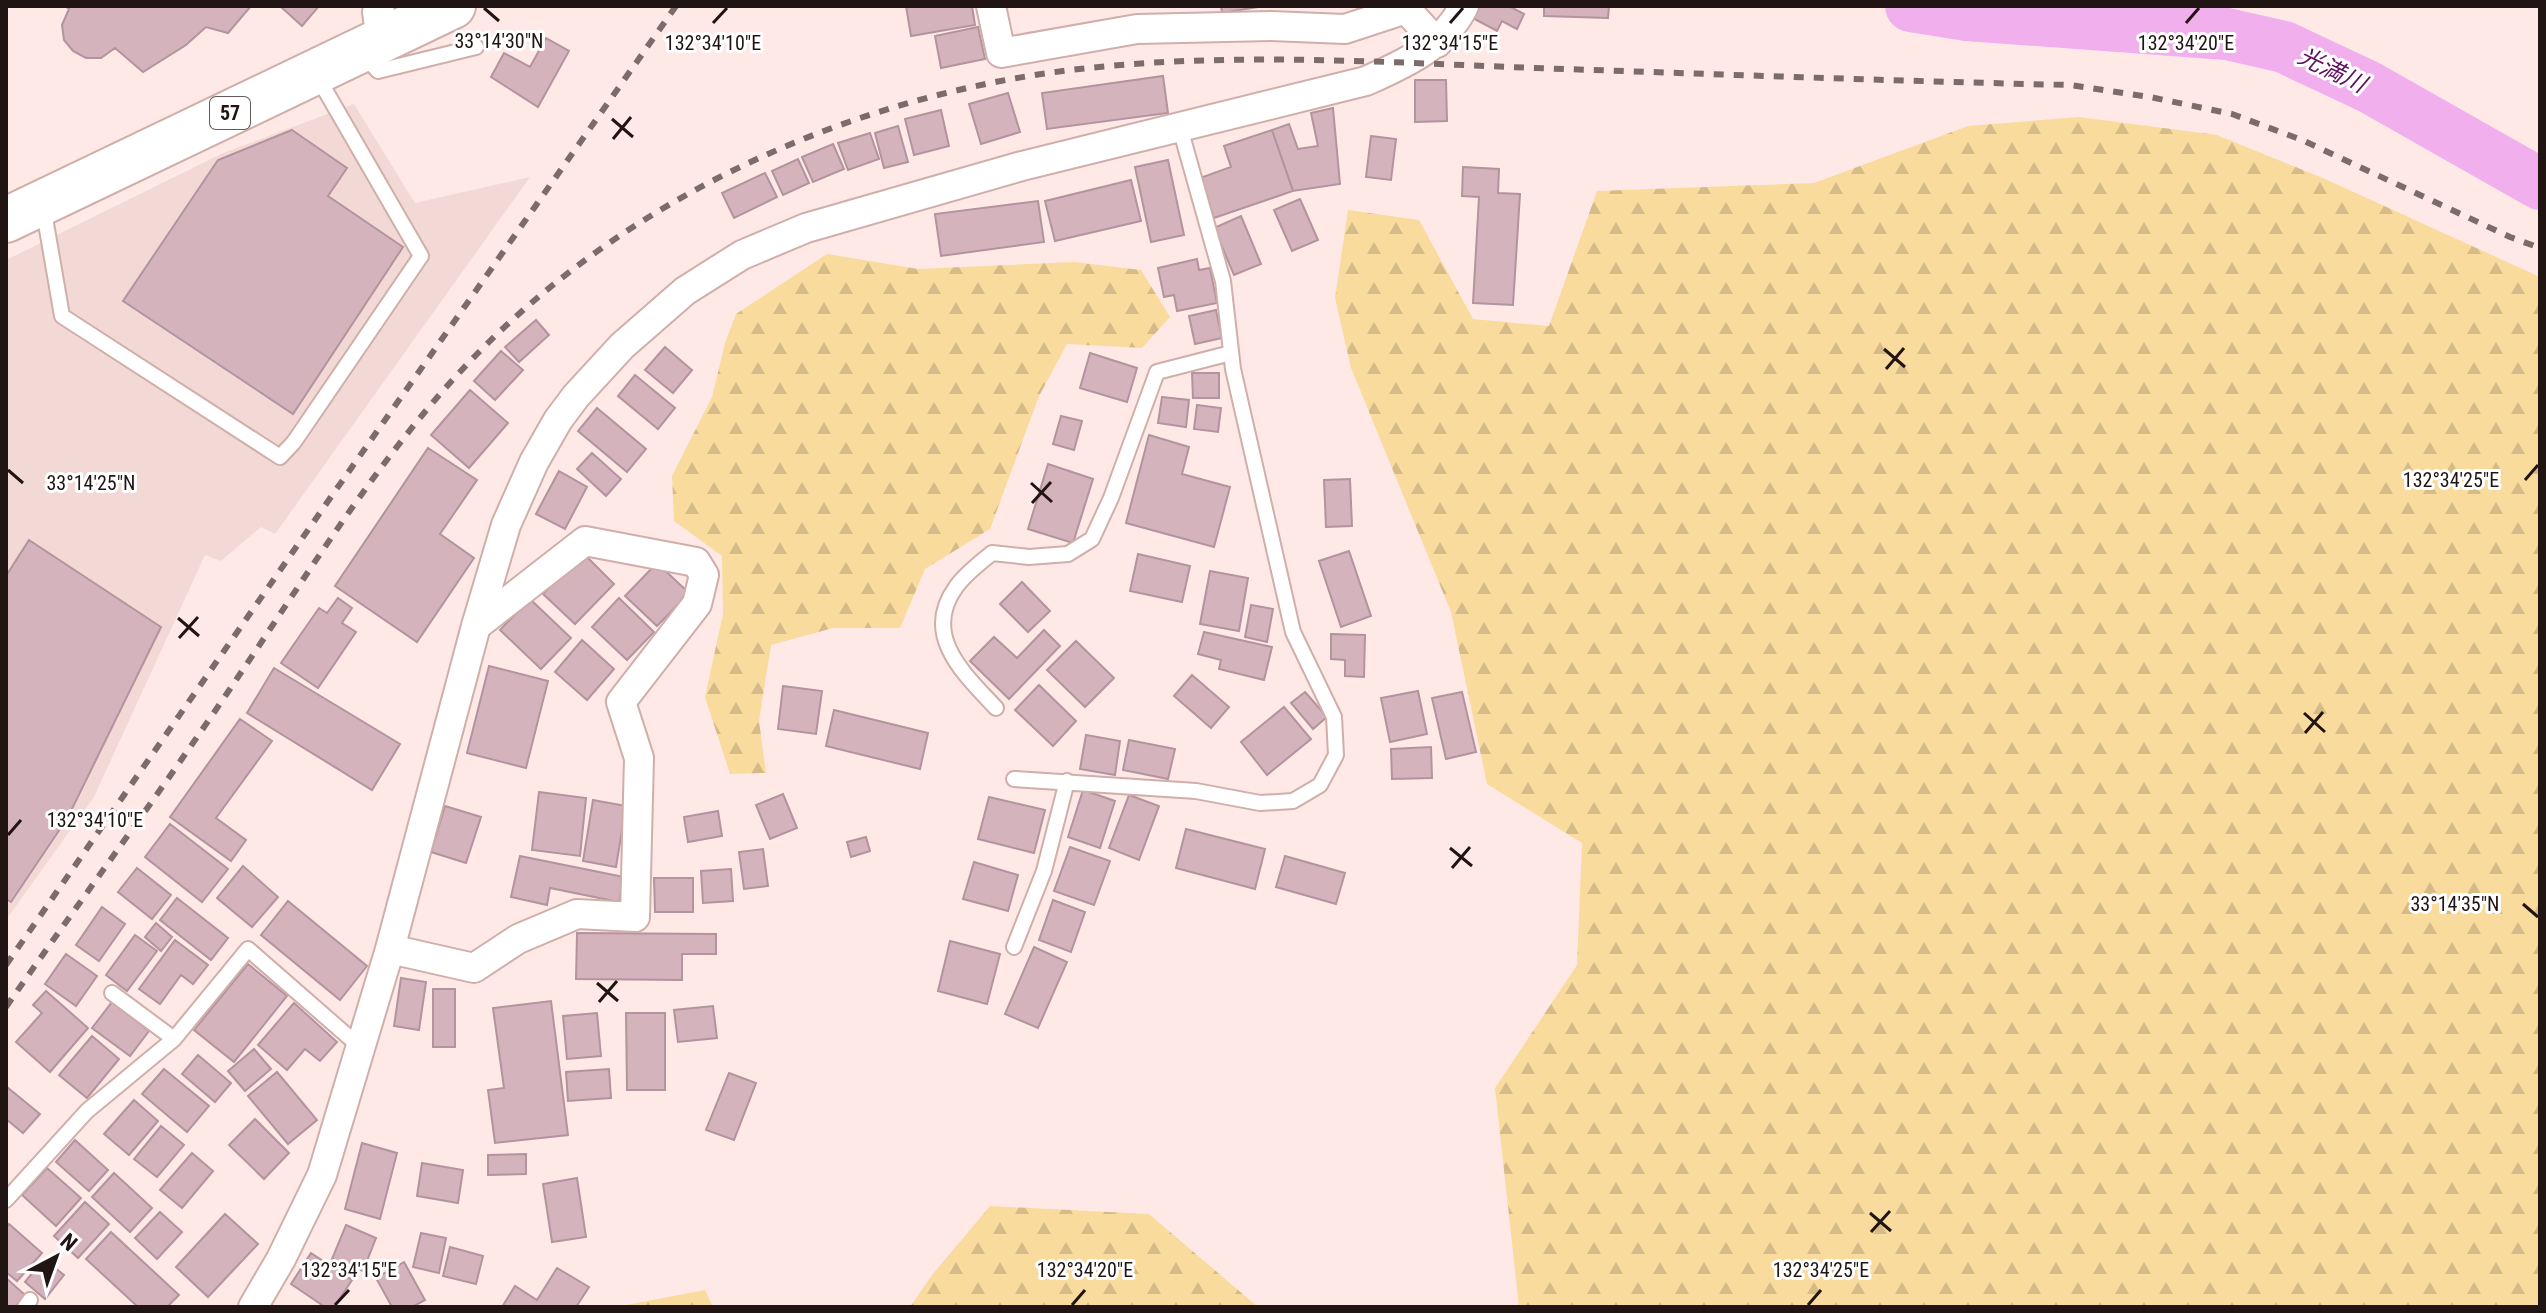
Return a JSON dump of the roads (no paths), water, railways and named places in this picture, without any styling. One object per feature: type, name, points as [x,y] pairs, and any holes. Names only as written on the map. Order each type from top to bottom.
[{"type":"main road","name":"57","points":[[24,211],[315,72],[373,33],[453,6]]},
{"type":"street","points":[[991,6],[1001,53],[1137,29],[1271,26],[1345,29],[1406,9],[1437,43]]},
{"type":"street","points":[[253,1307],[281,1259],[322,1175],[390,949],[506,525],[534,462],[558,420],[622,346],[685,291],[742,255],[806,228],[991,174],[1366,81],[1407,63],[1437,43],[1455,23],[1464,6]]},
{"type":"street","points":[[390,949],[474,968],[518,939],[577,914],[635,917],[639,758],[621,702],[697,604],[704,575],[696,562],[585,541],[476,626]]},
{"type":"lane","points":[[373,33],[378,71],[476,47]]},
{"type":"lane","points":[[24,211],[62,316],[280,457],[294,442],[421,256],[315,72]]},
{"type":"lane","points":[[1014,779],[1196,791],[1260,803],[1293,801],[1320,785],[1336,755],[1334,717],[1293,632],[1231,353],[1223,281],[1180,128]]},
{"type":"lane","points":[[996,708],[964,674],[944,639],[943,607],[957,584],[992,553],[1029,557],[1068,554],[1092,539],[1111,498],[1157,372],[1231,353]]},
{"type":"lane","points":[[1014,947],[1044,871],[1067,781]]},
{"type":"lane","points":[[6,1200],[87,1111],[174,1039],[248,949],[359,1046]]},
{"type":"lane","points":[[112,993],[174,1039]]},
{"type":"waterway","name":"光満川","points":[[1911,6],[1967,15],[2227,34],[2284,47],[2369,87],[2540,184]]},
{"type":"railway","points":[[6,965],[676,6]]},
{"type":"railway","points":[[6,1007],[184,756],[353,506],[413,426],[479,352],[539,296],[604,246],[674,202],[747,164],[824,131],[902,105],[982,85],[1063,71],[1181,61],[1358,61],[2070,85],[2232,114],[2302,140],[2540,248]]}]
